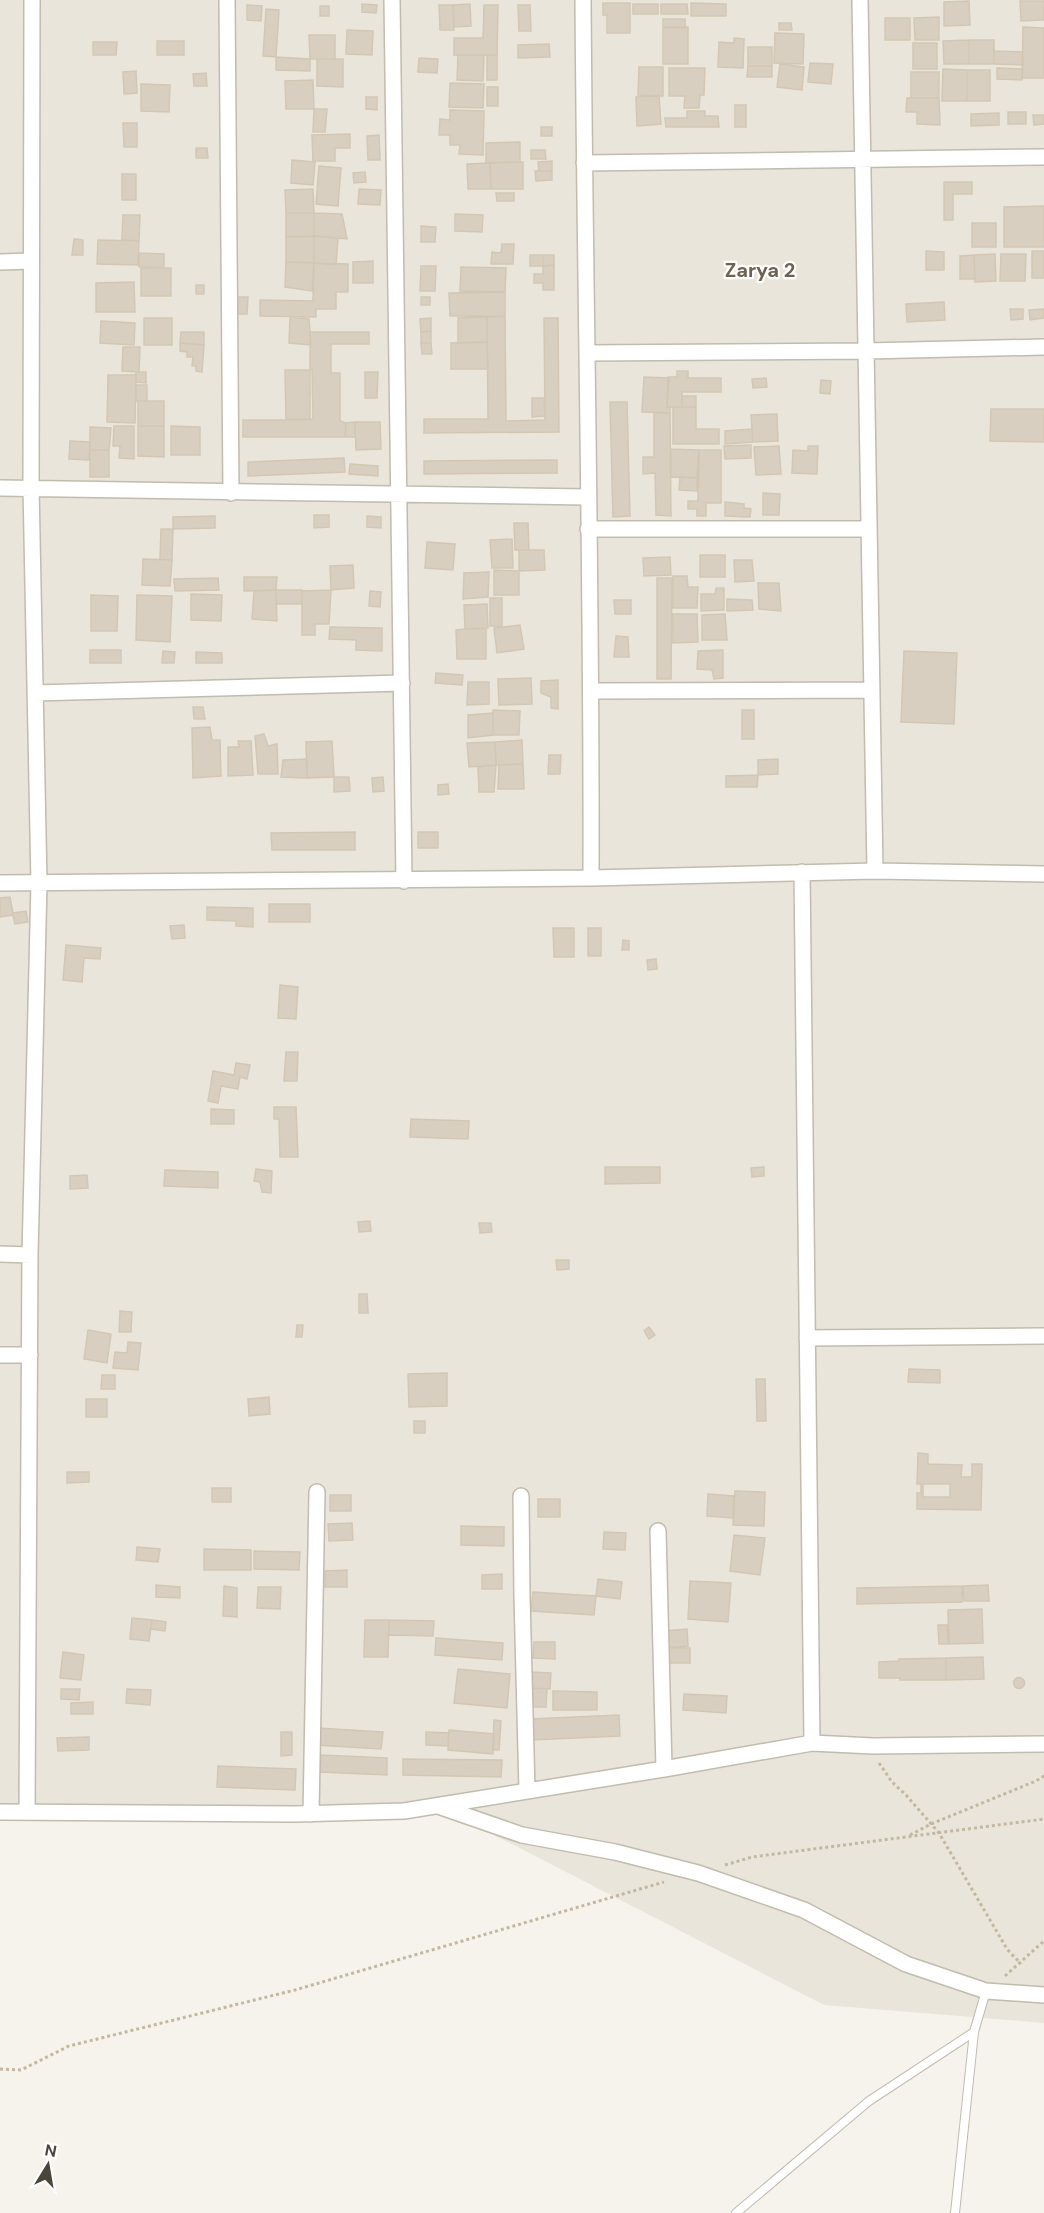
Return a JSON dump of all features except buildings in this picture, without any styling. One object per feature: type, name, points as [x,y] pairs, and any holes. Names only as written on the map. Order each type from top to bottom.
[{"type":"street","points":[[27,1812],[30,1255],[39,882],[31,488],[32,0]]},
{"type":"street","points":[[227,0],[231,493]]},
{"type":"street","points":[[392,0],[404,881]]},
{"type":"street","points":[[583,0],[591,878]]},
{"type":"street","points":[[860,0],[875,871]]},
{"type":"street","points":[[584,163],[1044,157]]},
{"type":"street","points":[[0,262],[30,261]]},
{"type":"street","points":[[587,353],[1044,347]]},
{"type":"street","points":[[0,488],[587,497]]},
{"type":"street","points":[[588,529],[869,529]]},
{"type":"street","points":[[35,693],[402,683]]},
{"type":"street","points":[[591,691],[872,690]]},
{"type":"street","points":[[0,883],[404,881],[875,871],[1044,874]]},
{"type":"street","points":[[802,872],[812,1743]]},
{"type":"street","points":[[0,1254],[30,1255]]},
{"type":"street","points":[[807,1338],[1044,1336]]},
{"type":"street","points":[[0,1355],[30,1355]]},
{"type":"street","points":[[311,1814],[317,1492]]},
{"type":"street","points":[[521,1496],[527,1791]]},
{"type":"street","points":[[658,1531],[664,1769]]},
{"type":"street","points":[[0,1812],[311,1814],[404,1811],[812,1743],[873,1746],[1044,1744]]},
{"type":"street","points":[[436,1805],[522,1835],[615,1852],[698,1872],[804,1910],[906,1964],[986,1990],[1044,1995]]},
{"type":"lane","points":[[955,2213],[974,2032],[986,1990]]},
{"type":"lane","points":[[736,2213],[869,2101],[974,2032]]},
{"type":"path","points":[[873,1746],[878,1761],[892,1782],[931,1824],[956,1860],[1007,1949],[1021,1964]]},
{"type":"path","points":[[906,1837],[1044,1776]]},
{"type":"path","points":[[986,1990],[1021,1964],[1044,1941]]},
{"type":"path","points":[[0,2069],[21,2070],[69,2046],[295,1990],[376,1966]]},
{"type":"shaded area","points":[[0,0],[1044,0],[1044,2023],[824,2005],[436,1805],[382,1815],[0,1806]]},
{"type":"district","name":"Zarya 2","points":[[760,270]]}]
